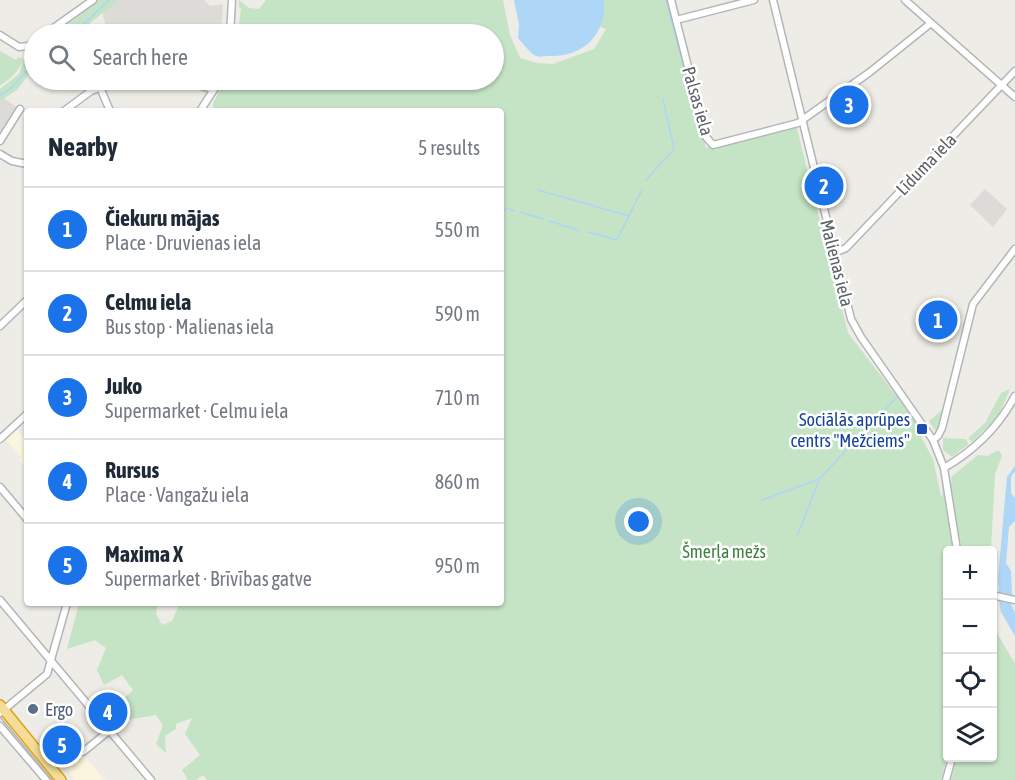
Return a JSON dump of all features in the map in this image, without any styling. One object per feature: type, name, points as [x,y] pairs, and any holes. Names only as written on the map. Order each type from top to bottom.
[{"type":"highway","points":[[1,709],[61,780]]},
{"type":"street","points":[[59,24],[93,0]]},
{"type":"street","points":[[231,24],[232,0]]},
{"type":"street","name":"Palsas iela","points":[[671,0],[710,144],[802,121]]},
{"type":"street","points":[[676,20],[754,0]]},
{"type":"street","name":"Malienas iela","points":[[773,0],[847,307],[857,331],[933,440],[944,468],[956,546]]},
{"type":"street","points":[[905,0],[1015,97]]},
{"type":"street","points":[[802,121],[870,72],[931,23]]},
{"type":"street","points":[[1,37],[19,47],[24,46]]},
{"type":"street","name":"Līduma iela","points":[[834,253],[846,248],[1015,71]]},
{"type":"street","points":[[68,108],[90,90]]},
{"type":"street","points":[[102,90],[109,108]]},
{"type":"street","points":[[202,108],[214,90]]},
{"type":"street","points":[[0,141],[20,109]]},
{"type":"street","points":[[0,154],[9,160],[24,163]]},
{"type":"street","points":[[933,440],[942,428],[973,304],[1015,249]]},
{"type":"street","points":[[1,322],[24,303]]},
{"type":"street","points":[[944,468],[995,429],[1015,396]]},
{"type":"street","points":[[0,440],[24,417]]},
{"type":"street","points":[[0,487],[24,515]]},
{"type":"street","points":[[997,596],[1015,600]]},
{"type":"street","points":[[0,600],[151,780]]},
{"type":"street","points":[[1,709],[47,674],[66,606]]},
{"type":"street","points":[[1,730],[46,780]]},
{"type":"street","points":[[83,752],[110,730]]},
{"type":"street","points":[[946,780],[951,762]]},
{"type":"shaded area","points":[[118,0],[204,0],[210,6],[223,4],[222,24],[105,24],[102,12]]},
{"type":"shaded area","points":[[1,96],[18,108],[0,138],[0,98]]},
{"type":"shaded area","points":[[985,189],[1007,209],[993,227],[970,205]]},
{"type":"shaded area","points":[[16,429],[24,438],[24,466],[19,460],[21,457],[5,439]]},
{"type":"shaded area","points":[[74,723],[80,730],[70,739],[105,780],[75,780],[47,745]]},
{"type":"green space","points":[[98,0],[118,0],[89,24],[68,24]]},
{"type":"green space","name":"Šmerļa mežs","points":[[239,0],[249,8],[259,9],[266,0],[503,0],[510,35],[520,58],[537,63],[553,64],[594,49],[606,29],[600,27],[604,0],[667,0],[706,148],[796,125],[848,333],[921,431],[922,439],[933,459],[941,496],[943,495],[943,484],[954,546],[943,546],[943,762],[946,762],[941,780],[207,780],[203,775],[196,780],[188,780],[182,770],[200,755],[185,734],[192,718],[176,724],[176,729],[165,736],[166,753],[156,744],[163,725],[156,715],[126,720],[115,707],[133,690],[122,675],[104,685],[97,670],[106,648],[95,640],[67,649],[78,606],[157,606],[156,614],[162,625],[172,621],[179,606],[504,606],[504,108],[214,108],[213,103],[220,90],[504,90],[504,24],[239,24],[241,9]]},
{"type":"green space","points":[[0,51],[16,60],[18,57],[23,59],[14,74],[0,86]]},
{"type":"green space","points":[[24,58],[24,81],[17,90],[0,101],[0,89],[19,74]]},
{"type":"green space","points":[[1010,389],[998,417],[972,442],[968,438],[985,423],[1001,393]]},
{"type":"green space","points":[[942,410],[945,411],[935,430],[929,421]]},
{"type":"green space","points":[[943,438],[965,439],[969,444],[952,457],[943,450]]},
{"type":"green space","points":[[999,450],[1002,456],[995,474],[991,546],[961,546],[949,483],[952,481],[951,477],[978,455],[987,456]]},
{"type":"green space","points":[[997,633],[1015,664],[1015,780],[951,780],[956,762],[997,762]]},
{"type":"water","points":[[514,0],[604,0],[604,13],[597,34],[581,48],[560,56],[537,56],[518,38],[519,25]]},
{"type":"water","points":[[1015,466],[1011,477],[1011,493],[1015,498],[1015,521],[1009,527],[1006,563],[1011,571],[1012,595],[999,593],[998,578],[1007,477]]},
{"type":"water","points":[[999,601],[1011,604],[1015,613],[1015,636],[1001,612]]},
{"type":"waterway","points":[[83,24],[109,0]]},
{"type":"waterway","points":[[666,0],[682,60]]},
{"type":"waterway","points":[[682,63],[702,138]]},
{"type":"waterway","points":[[0,95],[10,89],[24,74]]},
{"type":"waterway","points":[[646,180],[674,149],[663,99]]},
{"type":"waterway","points":[[538,190],[629,216]]},
{"type":"waterway","points":[[588,232],[617,240],[642,190]]},
{"type":"waterway","points":[[504,210],[507,208],[514,211]]},
{"type":"waterway","points":[[520,212],[543,219]]},
{"type":"waterway","points":[[549,221],[578,230]]},
{"type":"waterway","points":[[762,500],[819,479],[897,397]]},
{"type":"waterway","points":[[798,534],[819,480]]},
{"type":"tram line","points":[[0,717],[52,780]]},
{"type":"place","name":"Juko","points":[[849,105]]},
{"type":"place","name":"Celmu iela","points":[[824,186]]},
{"type":"place","name":"Čiekuru mājas","points":[[938,320]]},
{"type":"place","name":"Sociālās aprūpes centrs \"Mežciems\"","points":[[922,429]]},
{"type":"place","name":"Ergo","points":[[33,709]]},
{"type":"place","name":"Rursus","points":[[108,712]]},
{"type":"place","name":"Maxima X","points":[[62,745]]}]
